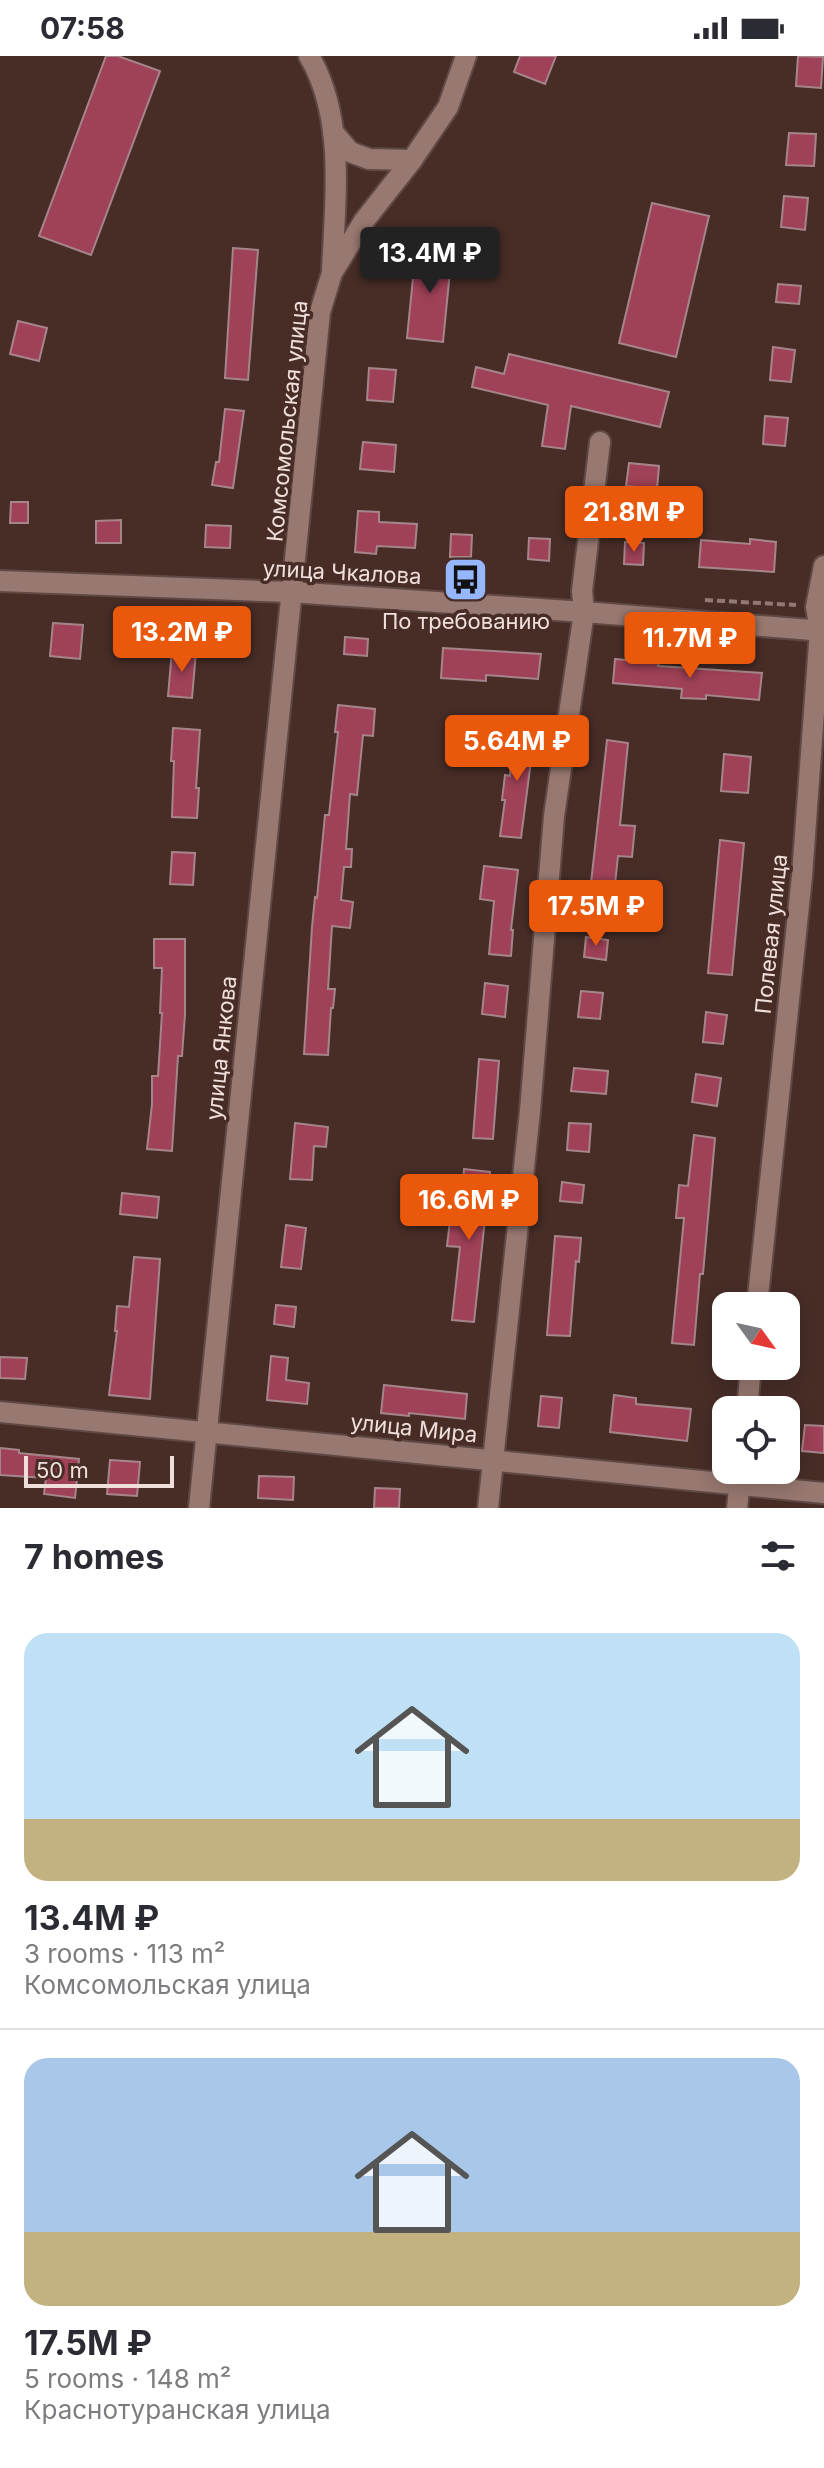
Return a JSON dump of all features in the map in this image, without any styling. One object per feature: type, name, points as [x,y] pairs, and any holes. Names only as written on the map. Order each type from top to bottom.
[{"type":"street","points":[[309,56],[319,74],[333,132],[336,197],[332,273]]},
{"type":"street","name":"Комсомольская улица","points":[[290,592],[320,312],[332,273],[364,221],[412,160],[448,107],[466,56]]},
{"type":"street","points":[[333,132],[350,152],[369,159],[412,160]]},
{"type":"street","points":[[488,1508],[530,1111],[554,816],[584,612],[582,591],[600,442]]},
{"type":"street","name":"Полевая улица","points":[[758,1292],[802,876],[822,631],[816,607],[824,566]]},
{"type":"street","name":"улица Чкалова","points":[[0,581],[290,592],[822,631]]},
{"type":"street","name":"улица Янкова","points":[[199,1508],[290,592]]},
{"type":"street","name":"улица Мира","points":[[0,1412],[493,1459],[712,1475]]},
{"type":"street","points":[[737,1508],[739,1484]]},
{"type":"street","name":"улица Мира","points":[[777,1484],[824,1493]]},
{"type":"building","points":[[106,56],[118,56],[160,71],[91,255],[39,236]]},
{"type":"building","points":[[520,56],[556,56],[545,84],[514,72]]},
{"type":"building","points":[[798,56],[823,57],[821,88],[796,86]]},
{"type":"building","points":[[789,133],[816,134],[814,166],[786,165]]},
{"type":"building","points":[[784,196],[808,198],[805,230],[781,227]]},
{"type":"building","points":[[652,203],[709,216],[676,357],[619,343]]},
{"type":"building","points":[[233,248],[258,250],[248,380],[225,378]]},
{"type":"building","points":[[416,248],[452,251],[443,342],[407,338]]},
{"type":"building","points":[[778,284],[801,286],[799,304],[776,302]]},
{"type":"building","points":[[18,321],[47,328],[39,361],[10,354]]},
{"type":"building","points":[[773,347],[795,350],[791,382],[770,380]]},
{"type":"building","points":[[509,354],[669,392],[660,427],[571,406],[565,449],[542,446],[548,405],[472,387],[476,367],[504,374]]},
{"type":"building","points":[[369,368],[396,370],[393,402],[367,400]]},
{"type":"building","points":[[225,409],[244,411],[233,488],[212,485],[216,462],[219,462]]},
{"type":"building","points":[[765,416],[788,418],[785,446],[763,444]]},
{"type":"building","points":[[363,442],[396,445],[394,472],[360,469]]},
{"type":"building","points":[[629,463],[659,466],[657,489],[626,486]]},
{"type":"building","points":[[11,502],[28,502],[28,523],[10,523]]},
{"type":"building","points":[[358,511],[379,512],[379,522],[417,524],[415,548],[377,546],[376,554],[355,552]]},
{"type":"building","points":[[121,520],[121,543],[96,543],[96,521]]},
{"type":"building","points":[[206,525],[231,526],[230,548],[205,547]]},
{"type":"building","points":[[451,534],[472,535],[471,557],[450,557]]},
{"type":"building","points":[[529,538],[550,539],[549,561],[528,559]]},
{"type":"building","points":[[750,539],[776,542],[774,572],[699,567],[701,540],[750,544]]},
{"type":"building","points":[[625,542],[644,543],[643,565],[624,564]]},
{"type":"building","points":[[53,623],[83,625],[80,659],[50,656]]},
{"type":"building","points":[[345,637],[368,639],[367,656],[344,654]]},
{"type":"building","points":[[443,648],[541,654],[538,679],[486,675],[486,681],[441,678]]},
{"type":"building","points":[[172,650],[196,652],[192,698],[168,696]]},
{"type":"building","points":[[615,659],[659,663],[658,666],[762,673],[759,700],[706,695],[706,699],[681,698],[682,689],[613,683]]},
{"type":"building","points":[[338,705],[375,709],[373,736],[363,735],[357,795],[350,794],[346,849],[352,849],[351,867],[344,867],[341,900],[353,902],[350,928],[332,926],[328,989],[335,989],[328,1055],[304,1054],[312,927],[325,815],[329,815]]},
{"type":"building","points":[[173,728],[200,730],[197,818],[172,817]]},
{"type":"building","points":[[513,729],[535,730],[521,838],[500,836],[505,775],[510,776]]},
{"type":"building","points":[[607,740],[628,743],[620,825],[635,826],[632,857],[618,856],[613,904],[589,901]]},
{"type":"building","points":[[724,754],[751,757],[748,793],[721,791]]},
{"type":"building","points":[[720,840],[744,843],[732,975],[708,973]]},
{"type":"building","points":[[172,852],[195,853],[193,885],[170,884]]},
{"type":"building","points":[[484,866],[518,870],[511,956],[489,954],[494,901],[480,899]]},
{"type":"building","points":[[586,937],[608,940],[606,960],[584,957]]},
{"type":"building","points":[[154,939],[185,939],[185,1014],[182,1056],[178,1056],[172,1151],[147,1149],[152,1076],[158,1076],[162,1013],[162,968],[154,968]]},
{"type":"building","points":[[485,983],[508,986],[505,1017],[482,1014]]},
{"type":"building","points":[[581,991],[603,993],[600,1019],[578,1017]]},
{"type":"building","points":[[706,1012],[727,1015],[723,1044],[703,1042]]},
{"type":"building","points":[[479,1059],[499,1061],[493,1139],[473,1138]]},
{"type":"building","points":[[574,1068],[608,1071],[606,1094],[571,1091]]},
{"type":"building","points":[[696,1074],[721,1078],[717,1106],[692,1102]]},
{"type":"building","points":[[295,1123],[328,1127],[326,1147],[314,1146],[312,1180],[290,1179]]},
{"type":"building","points":[[569,1123],[591,1124],[589,1152],[567,1150]]},
{"type":"building","points":[[694,1135],[715,1138],[694,1345],[672,1343],[684,1218],[676,1218],[679,1185],[688,1186]]},
{"type":"building","points":[[464,1169],[490,1172],[474,1322],[452,1320],[460,1247],[447,1246],[450,1221],[460,1222]]},
{"type":"building","points":[[562,1182],[584,1185],[582,1203],[560,1201]]},
{"type":"building","points":[[122,1193],[159,1197],[157,1218],[120,1214]]},
{"type":"building","points":[[286,1225],[306,1228],[301,1269],[281,1267]]},
{"type":"building","points":[[555,1236],[581,1238],[579,1262],[576,1261],[570,1336],[547,1335]]},
{"type":"building","points":[[134,1257],[160,1259],[150,1399],[109,1395],[117,1306],[129,1307]]},
{"type":"building","points":[[276,1305],[296,1307],[294,1327],[274,1324]]},
{"type":"building","points":[[271,1356],[288,1358],[286,1380],[309,1383],[307,1404],[267,1400]]},
{"type":"building","points":[[0,1357],[27,1358],[25,1379],[0,1378]]},
{"type":"building","points":[[384,1385],[467,1394],[465,1419],[381,1413]]},
{"type":"building","points":[[614,1395],[636,1398],[636,1404],[691,1409],[687,1441],[610,1432]]},
{"type":"building","points":[[541,1396],[562,1398],[559,1428],[538,1426]]},
{"type":"building","points":[[805,1425],[824,1426],[824,1453],[802,1451]]},
{"type":"building","points":[[0,1448],[79,1459],[75,1498],[44,1494],[46,1478],[0,1475]]},
{"type":"building","points":[[110,1460],[140,1462],[137,1496],[107,1494]]},
{"type":"building","points":[[259,1476],[294,1477],[293,1500],[258,1498]]},
{"type":"building","points":[[375,1488],[400,1489],[399,1508],[374,1508]]},
{"type":"place","name":"По требованию","points":[[466,580]]}]
